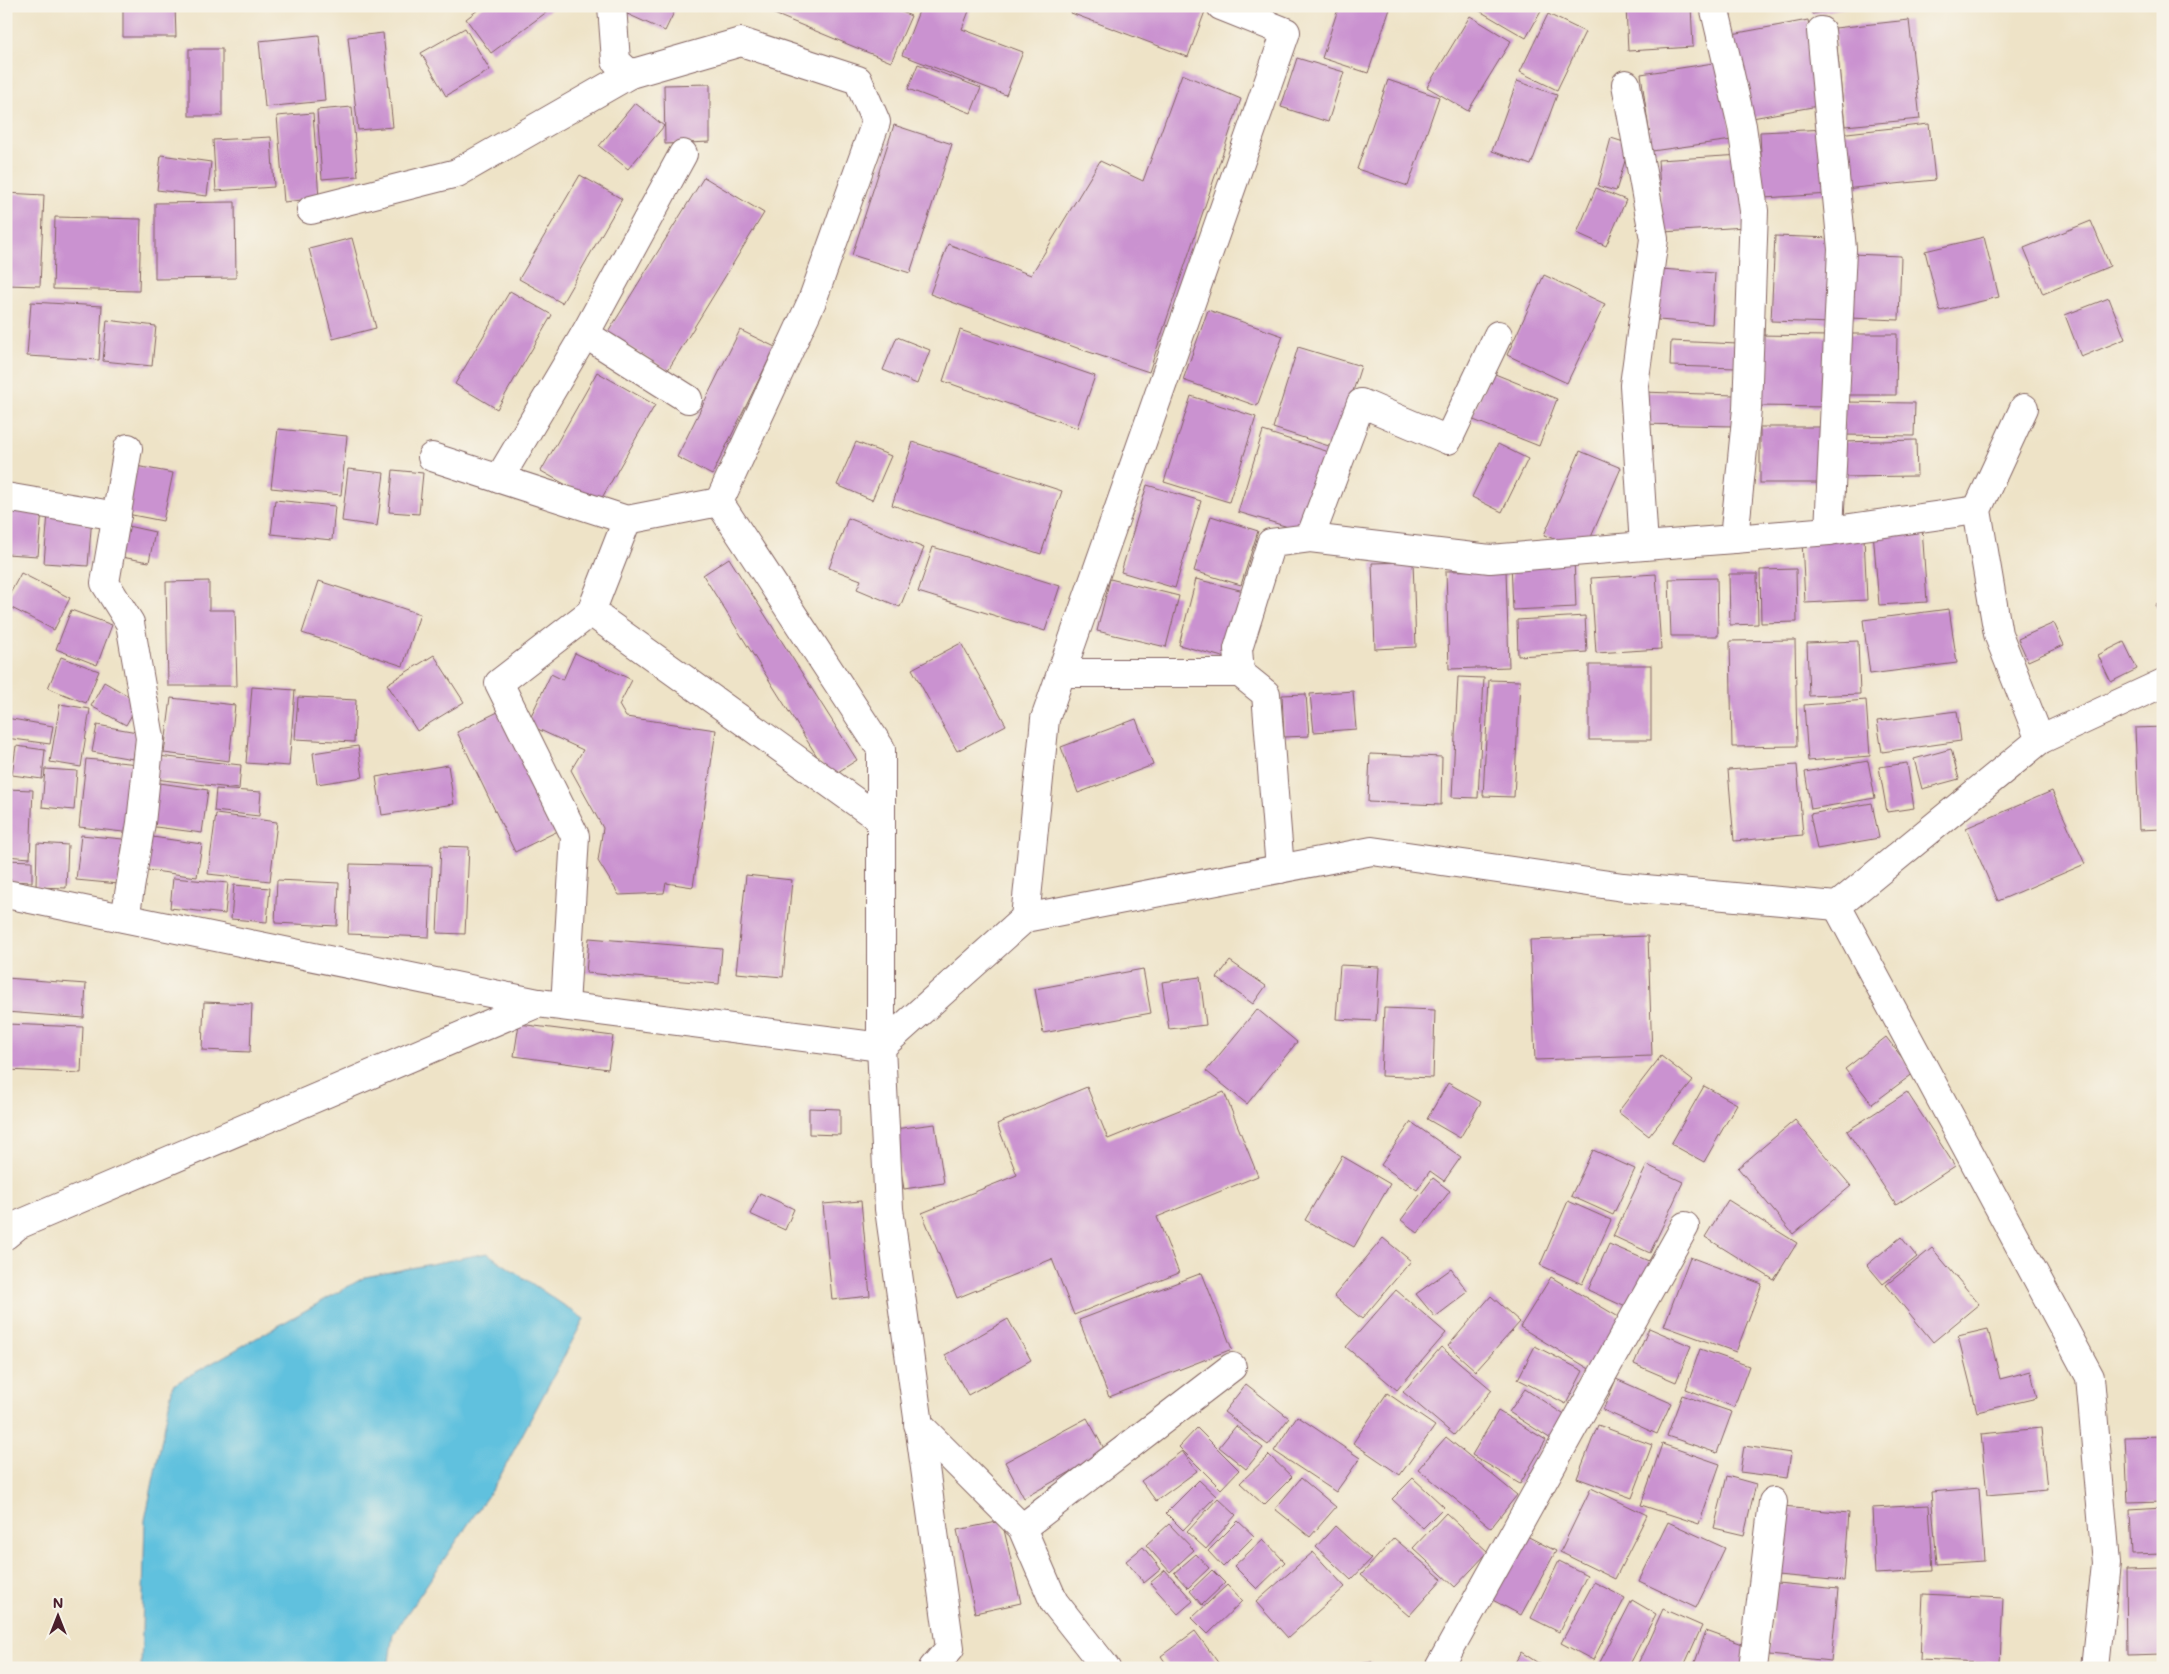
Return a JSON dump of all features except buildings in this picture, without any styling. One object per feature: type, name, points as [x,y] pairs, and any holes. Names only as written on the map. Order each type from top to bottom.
[{"type":"street","points":[[612,6],[616,61],[630,74]]},
{"type":"street","points":[[1025,918],[1045,719],[1286,32],[1221,6]]},
{"type":"street","points":[[1714,6],[1742,126],[1754,211],[1747,409],[1734,539]]},
{"type":"street","points":[[1821,31],[1842,249],[1829,531]]},
{"type":"street","points":[[311,210],[457,173],[630,74],[741,42],[858,80],[876,122],[812,301],[719,502]]},
{"type":"street","points":[[1626,84],[1654,238],[1634,385],[1644,546]]},
{"type":"street","points":[[499,479],[585,334],[683,154]]},
{"type":"street","points":[[585,334],[688,400]]},
{"type":"street","points":[[1310,538],[1360,403],[1448,440],[1498,336]]},
{"type":"street","points":[[2024,408],[1977,510],[1998,634],[2040,740]]},
{"type":"street","points":[[126,918],[141,823],[150,738],[130,623],[105,584],[128,448]]},
{"type":"street","points":[[432,458],[627,520],[719,502]]},
{"type":"street","points":[[6,498],[117,516]]},
{"type":"street","points":[[719,502],[881,749],[881,1047],[889,1209],[950,1648],[932,1668]]},
{"type":"street","points":[[1240,673],[1238,649],[1272,543],[1310,538],[1490,559],[1829,531],[1977,510]]},
{"type":"street","points":[[565,1006],[575,836],[499,683],[591,612],[627,520]]},
{"type":"street","points":[[591,612],[881,820]]},
{"type":"street","points":[[1061,673],[1240,673],[1266,694],[1280,869]]},
{"type":"street","points":[[6,894],[538,1003],[881,1047],[1025,918],[1372,851],[1623,887],[1837,906],[2040,740],[2163,683]]},
{"type":"street","points":[[1837,906],[2090,1377],[2106,1563],[2095,1668]]},
{"type":"street","points":[[6,1235],[18,1225],[538,1003]]},
{"type":"street","points":[[1439,1668],[1685,1226]]},
{"type":"street","points":[[1022,1528],[1232,1367]]},
{"type":"street","points":[[918,1424],[1022,1528],[1054,1602],[1106,1668]]},
{"type":"street","points":[[1753,1668],[1773,1502]]},
{"type":"water","points":[[487,1253],[584,1319],[497,1482],[393,1634],[388,1668],[141,1668],[145,1520],[173,1385],[365,1277]]}]
